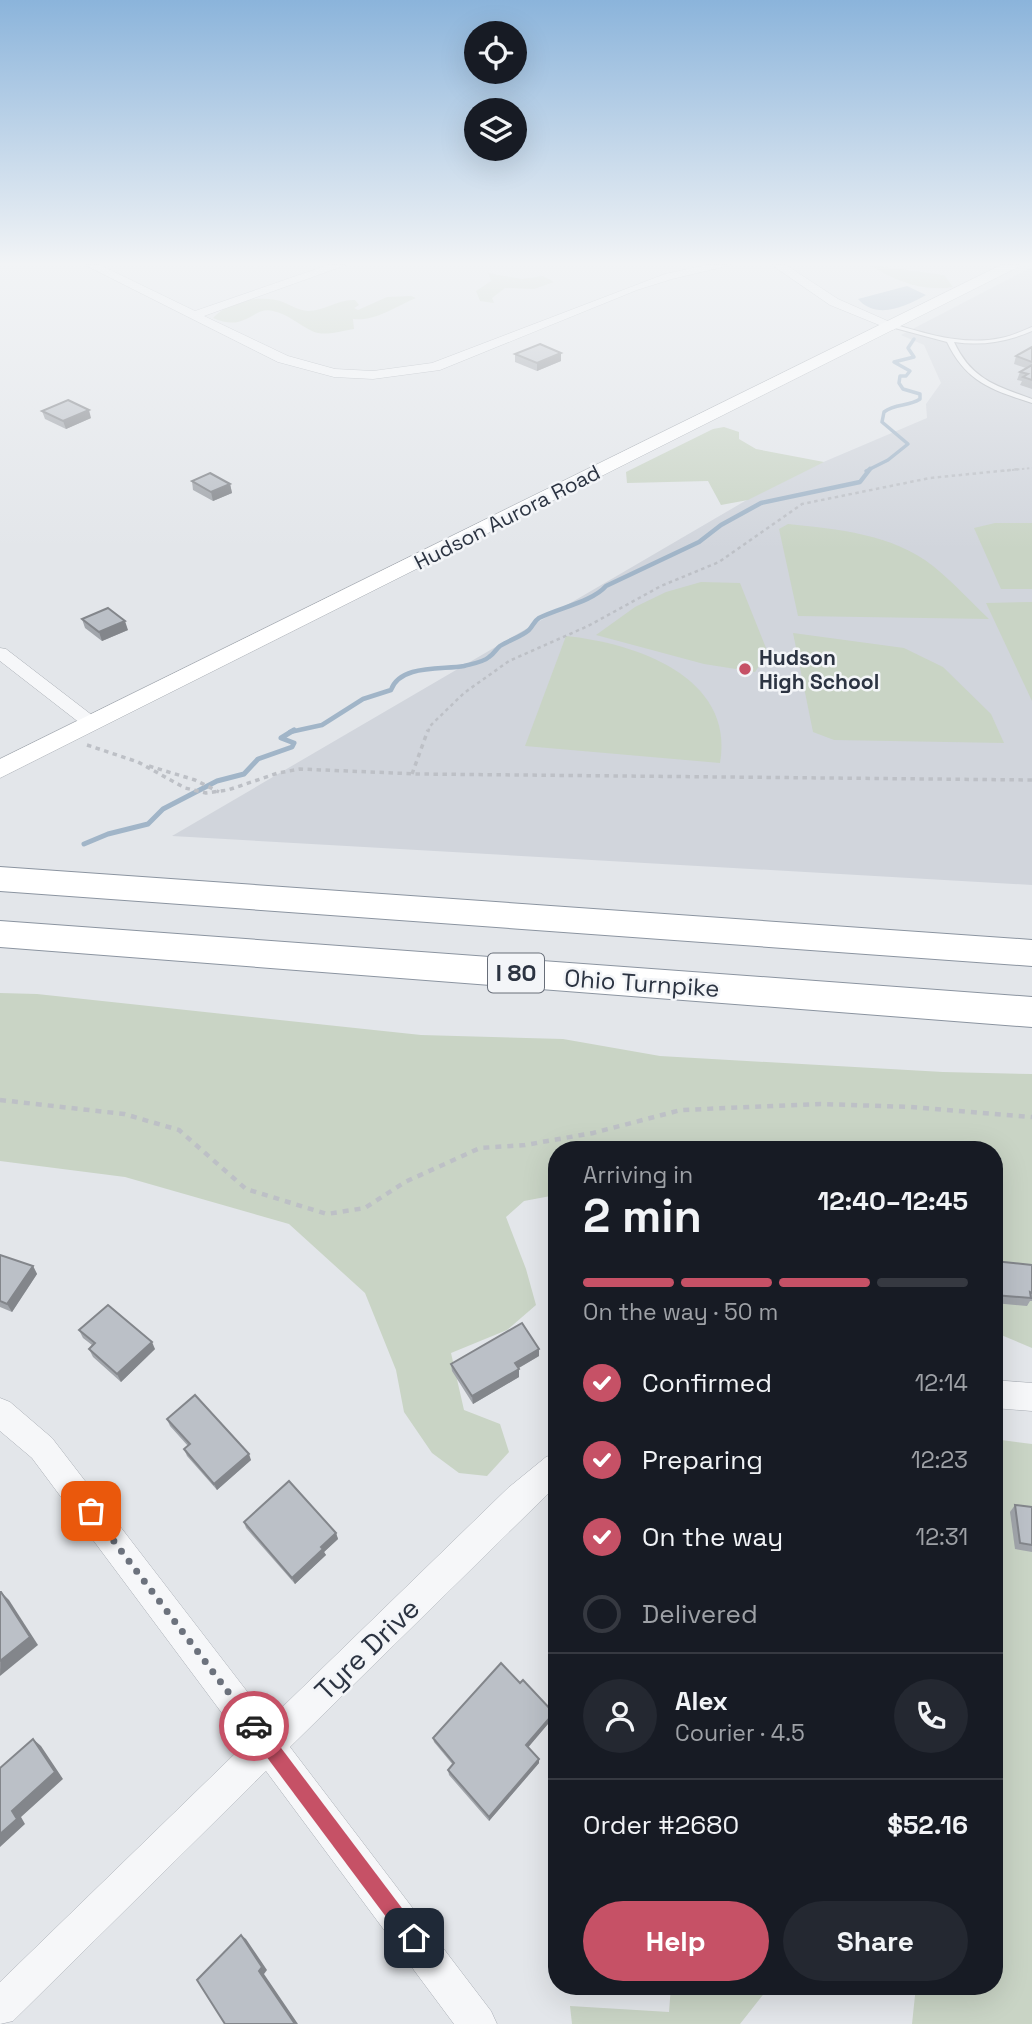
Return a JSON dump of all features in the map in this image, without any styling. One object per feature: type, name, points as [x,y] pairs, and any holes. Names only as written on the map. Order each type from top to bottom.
[{"type":"highway","name":"I 80","points":[[0,879],[1032,953]]},
{"type":"highway","name":"Ohio Turnpike","points":[[0,933],[1032,1012]]},
{"type":"street","points":[[288,359],[302,366],[352,374],[402,373],[458,359]]},
{"type":"street","name":"Hudson Aurora Road","points":[[0,770],[86,732],[827,359]]},
{"type":"street","points":[[0,653],[86,732]]},
{"type":"street","points":[[1003,1395],[1032,1397]]},
{"type":"street","points":[[0,1412],[42,1448],[478,2024]]},
{"type":"street","name":"Tyre Drive","points":[[0,2008],[519,1499],[548,1474]]},
{"type":"lane","points":[[960,359],[976,379],[1032,401]]},
{"type":"path","points":[[412,774],[430,726],[464,693],[509,661],[588,626],[660,586],[719,562],[802,504],[930,478],[1032,468]]},
{"type":"path","points":[[86,732],[99,750],[195,780],[219,792]]},
{"type":"path","points":[[140,763],[191,791],[204,794],[219,792],[281,770],[319,769],[412,774],[1032,780]]},
{"type":"path","points":[[0,1101],[124,1114],[179,1130],[246,1189],[327,1214],[365,1209],[405,1182],[480,1148],[525,1145],[593,1133],[681,1110],[821,1104],[911,1107],[1032,1117]]},
{"type":"shaded area","name":"Hudson High School","points":[[930,359],[1032,359],[1032,885],[172,836],[745,501],[807,469],[927,418],[926,404],[941,383]]},
{"type":"green space","points":[[724,427],[739,432],[739,439],[756,449],[824,462],[748,500],[721,505],[708,481],[627,483],[626,472],[713,429]]},
{"type":"green space","points":[[995,523],[1032,523],[1032,589],[1001,589],[974,528]]},
{"type":"green space","points":[[788,524],[864,535],[917,555],[955,585],[989,619],[798,616],[779,529]]},
{"type":"green space","points":[[701,582],[740,583],[768,653],[755,672],[704,664],[596,635],[635,607],[666,592]]},
{"type":"green space","points":[[1032,602],[1032,701],[986,603]]},
{"type":"green space","points":[[793,633],[904,648],[943,667],[991,714],[1004,743],[834,740],[813,732]]},
{"type":"green space","points":[[566,636],[593,640],[649,656],[696,686],[712,707],[720,733],[720,763],[525,746]]},
{"type":"green space","points":[[0,993],[37,994],[421,1035],[563,1039],[660,1056],[943,1072],[1032,1074],[1032,1348],[1003,1336],[1003,1141],[548,1141],[548,1196],[524,1201],[506,1217],[526,1269],[536,1305],[507,1330],[451,1353],[464,1410],[500,1424],[509,1452],[487,1476],[459,1473],[432,1453],[404,1412],[396,1370],[365,1293],[289,1224],[125,1177],[0,1161]]},
{"type":"green space","points":[[1003,1440],[1032,1444],[1032,2024],[912,2024],[915,1995],[1003,1995]]},
{"type":"green space","points":[[670,1995],[763,1995],[740,2024],[572,2024],[570,2006],[669,2012]]},
{"type":"building","points":[[1032,365],[1032,380],[1023,377],[1028,374],[1020,372]]},
{"type":"building","points":[[68,400],[89,410],[63,421],[42,411]]},
{"type":"building","points":[[210,473],[230,484],[211,492],[192,481]]},
{"type":"building","points":[[108,608],[125,621],[99,632],[82,619]]},
{"type":"building","points":[[0,1255],[33,1266],[7,1304],[0,1301]]},
{"type":"building","points":[[1003,1262],[1032,1265],[1031,1298],[1003,1296]]},
{"type":"building","points":[[108,1305],[152,1342],[117,1374],[89,1349],[95,1343],[79,1330]]},
{"type":"building","points":[[522,1323],[539,1349],[515,1363],[519,1369],[472,1396],[451,1364]]},
{"type":"building","points":[[195,1395],[249,1454],[214,1484],[184,1449],[190,1444],[167,1419]]},
{"type":"building","points":[[289,1481],[336,1533],[292,1578],[244,1522]]},
{"type":"building","points":[[1015,1505],[1032,1507],[1032,1545],[1020,1543]]},
{"type":"building","points":[[0,1592],[30,1637],[0,1661]]},
{"type":"building","points":[[501,1663],[520,1683],[523,1680],[548,1707],[548,1720],[526,1745],[539,1759],[489,1817],[448,1770],[454,1763],[433,1738]]},
{"type":"building","points":[[33,1739],[55,1772],[12,1811],[17,1819],[0,1834],[0,1768]]},
{"type":"building","points":[[241,1935],[262,1967],[259,1971],[295,2024],[225,2024],[197,1980]]},
{"type":"waterway","points":[[870,469],[888,460],[908,444],[882,422],[884,412],[888,409],[920,399],[920,394],[903,389],[899,383],[900,376],[906,376],[910,371],[894,362],[904,359]]},
{"type":"waterway","points":[[291,732],[322,725],[363,699],[391,690],[403,676],[413,672],[464,666],[484,660],[500,646],[529,630],[539,618],[584,601],[606,586],[699,542],[721,525],[761,503],[860,482],[870,469]]},
{"type":"waterway","points":[[866,471],[870,469]]},
{"type":"waterway","points":[[84,844],[108,834],[148,824],[163,809],[217,781],[244,774],[258,759],[292,747],[294,743],[281,738],[291,732]]},
{"type":"way so far","points":[[91,1511],[254,1726]]},
{"type":"place","name":"Hudson High School","points":[[745,669]]},
{"type":"route","points":[[254,1726],[414,1938]]}]
